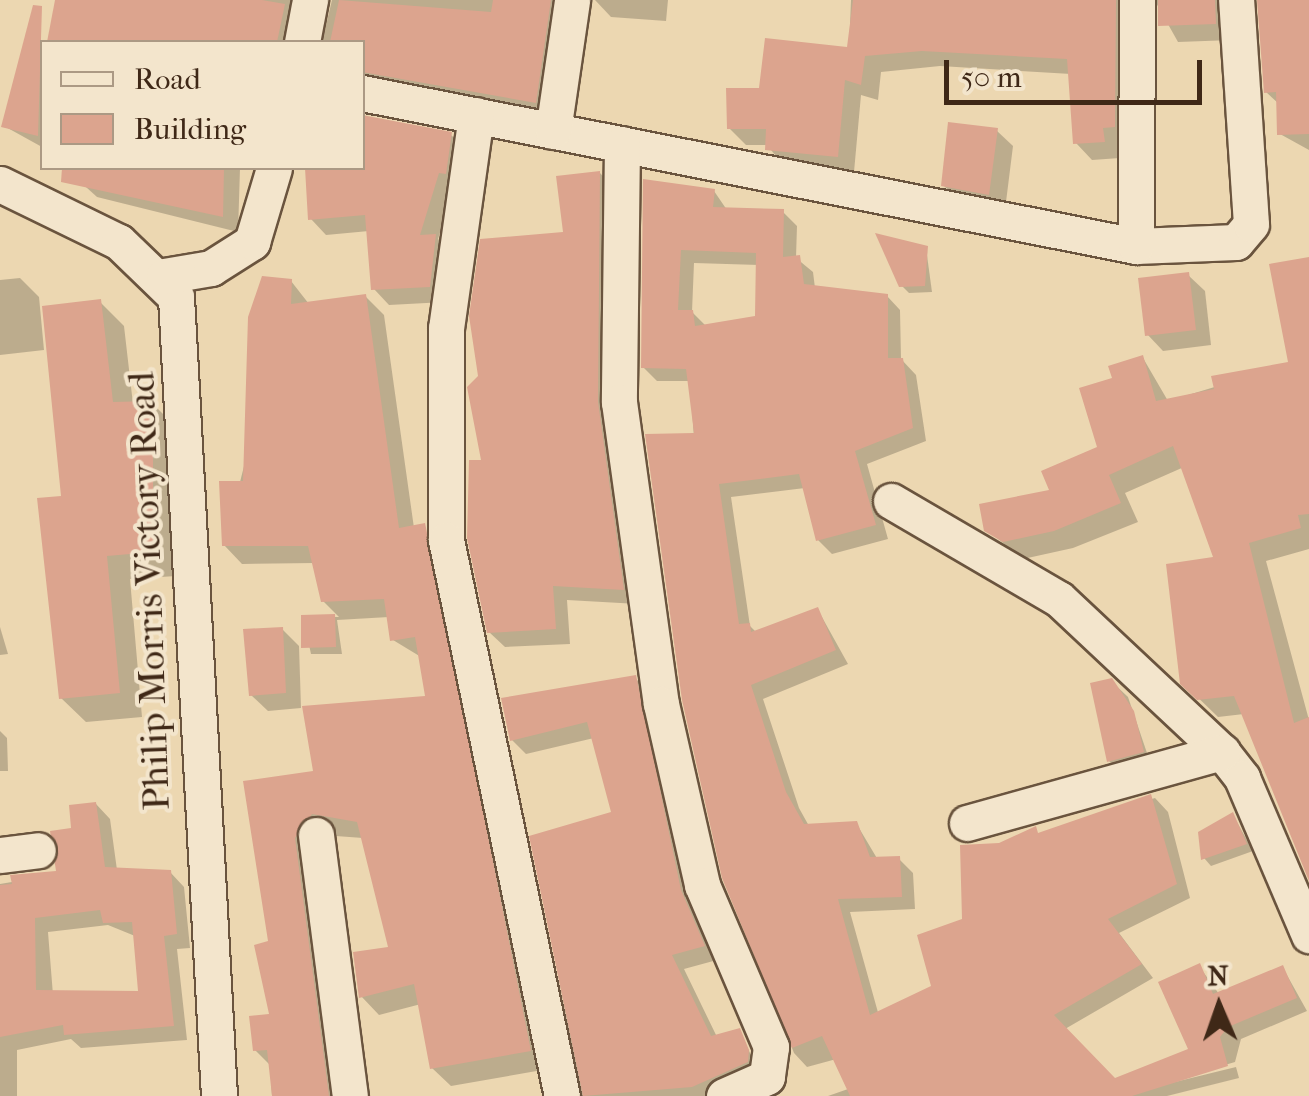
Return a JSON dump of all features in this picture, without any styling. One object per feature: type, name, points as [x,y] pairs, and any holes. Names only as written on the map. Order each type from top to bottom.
[{"type":"street","points":[[302,40],[310,0]]},
{"type":"street","points":[[553,131],[572,0]]},
{"type":"street","points":[[1136,0],[1136,246]]},
{"type":"street","points":[[365,94],[1136,246],[1246,236],[1236,0]]},
{"type":"street","points":[[476,115],[446,328],[446,540],[562,1096]]},
{"type":"street","points":[[622,144],[619,402],[661,704],[702,885],[771,1048],[766,1077],[724,1096]]},
{"type":"street","points":[[0,184],[119,242],[164,276],[211,268],[252,242],[273,170]]},
{"type":"street","name":"Philip Morris Victory Road","points":[[164,276],[182,320],[197,803],[219,1096]]},
{"type":"street","points":[[891,502],[1059,598],[1222,752],[1242,778],[1309,936]]},
{"type":"street","points":[[967,823],[1222,752]]},
{"type":"street","points":[[316,835],[350,1096]]},
{"type":"street","points":[[0,855],[38,850]]},
{"type":"building","points":[[55,0],[262,0],[285,4],[277,40],[47,40]]},
{"type":"building","points":[[339,0],[491,12],[493,0],[551,0],[536,103],[365,73],[365,40],[330,40]]},
{"type":"building","points":[[853,0],[1116,0],[1115,127],[1103,128],[1105,142],[1073,144],[1067,59],[922,51],[865,56],[861,85],[845,80],[838,157],[765,150],[766,129],[727,129],[726,88],[759,88],[765,38],[847,47]]},
{"type":"building","points":[[1158,0],[1215,0],[1216,24],[1158,26]]},
{"type":"building","points":[[1257,0],[1309,0],[1309,134],[1277,135],[1276,92],[1264,93]]},
{"type":"building","points":[[33,5],[42,6],[38,136],[1,127]]},
{"type":"building","points":[[365,116],[452,132],[446,174],[439,173],[420,235],[436,234],[430,287],[371,290],[365,215],[308,220],[305,170],[365,170]]},
{"type":"building","points":[[948,122],[998,128],[989,195],[941,186]]},
{"type":"building","points":[[62,170],[224,170],[223,217],[61,182]]},
{"type":"building","points":[[600,171],[598,402],[624,590],[553,586],[556,629],[487,633],[467,538],[469,460],[481,460],[467,387],[478,376],[469,316],[480,239],[563,232],[556,176]]},
{"type":"building","points":[[643,179],[715,189],[713,207],[784,209],[783,257],[800,255],[804,284],[888,294],[888,358],[903,358],[913,428],[855,451],[876,525],[816,541],[799,474],[719,484],[739,624],[750,623],[751,632],[818,607],[836,650],[751,685],[786,792],[804,824],[857,821],[870,857],[900,856],[902,897],[838,899],[870,1015],[931,986],[917,935],[962,919],[960,845],[999,843],[1036,826],[1038,833],[1151,794],[1177,884],[1108,919],[1142,964],[1054,1015],[1115,1078],[1188,1049],[1158,982],[1200,963],[1213,994],[1283,965],[1297,998],[1228,1027],[1220,1037],[1228,1066],[1132,1096],[850,1096],[822,1036],[792,1048],[722,878],[682,700],[645,434],[694,433],[686,369],[641,368]],"holes":[[[681,250],[756,253],[755,316],[695,326],[693,310],[678,310]]]},
{"type":"building","points":[[875,233],[928,246],[925,286],[899,287]]},
{"type":"building","points":[[1309,257],[1309,514],[1298,515],[1301,528],[1249,543],[1294,723],[1309,717],[1309,881],[1234,696],[1197,700],[1180,684],[1166,564],[1213,557],[1173,446],[1109,475],[1121,503],[1054,531],[1003,542],[984,531],[979,504],[1049,490],[1041,471],[1097,447],[1079,388],[1112,378],[1108,366],[1143,355],[1156,401],[1214,389],[1211,376],[1288,362],[1269,264]]},
{"type":"building","points":[[1189,272],[1196,330],[1145,336],[1138,278]]},
{"type":"building","points":[[262,276],[292,279],[291,304],[366,294],[399,528],[425,523],[531,1051],[430,1069],[414,984],[359,998],[353,952],[388,947],[357,822],[312,814],[295,838],[329,1096],[272,1096],[267,1050],[253,1051],[249,1016],[269,1014],[254,945],[268,941],[243,781],[313,771],[302,706],[425,696],[415,637],[390,641],[384,599],[321,602],[308,546],[222,546],[219,481],[243,481],[248,317]]},
{"type":"building","points":[[101,299],[113,402],[153,401],[153,552],[107,556],[120,693],[59,699],[37,498],[61,496],[42,306]]},
{"type":"building","points":[[335,614],[336,647],[301,648],[301,615]]},
{"type":"building","points":[[283,627],[286,693],[249,696],[243,629]]},
{"type":"building","points":[[636,675],[681,890],[705,946],[672,955],[711,1036],[740,1028],[749,1050],[748,1062],[692,1087],[583,1096],[529,836],[611,812],[587,722],[510,741],[501,698]]},
{"type":"building","points":[[1112,678],[1134,711],[1144,752],[1107,762],[1090,683]]},
{"type":"building","points":[[96,802],[105,867],[171,870],[177,934],[164,936],[174,1026],[64,1035],[63,1025],[0,1037],[0,885],[12,884],[10,875],[56,871],[50,831],[71,828],[69,805]],"holes":[[[100,910],[103,923],[132,922],[138,991],[36,990],[35,918]]]},
{"type":"building","points":[[1233,812],[1247,844],[1201,860],[1198,832]]}]
